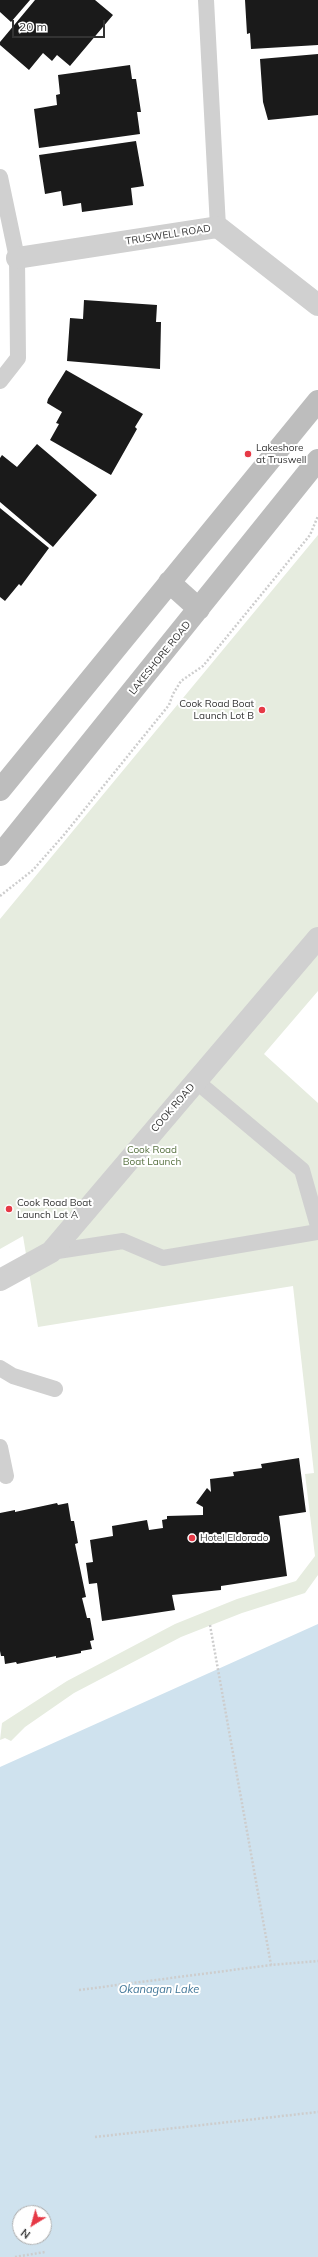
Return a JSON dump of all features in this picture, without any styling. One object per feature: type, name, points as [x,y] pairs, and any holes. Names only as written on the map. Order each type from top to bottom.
[{"type":"main road","points":[[0,790],[318,401]]},
{"type":"main road","name":"LAKESHORE ROAD","points":[[0,855],[318,460]]},
{"type":"main road","points":[[169,582],[199,609]]},
{"type":"street","name":"TRUSWELL ROAD","points":[[17,258],[218,227],[318,305]]},
{"type":"street","name":"COOK ROAD","points":[[0,1280],[51,1252],[318,938]]},
{"type":"lane","points":[[206,0],[218,227]]},
{"type":"lane","points":[[0,177],[17,258],[18,358],[0,381]]},
{"type":"lane","points":[[196,1081],[318,1183]]},
{"type":"lane","points":[[302,1170],[318,1226]]},
{"type":"lane","points":[[51,1252],[122,1241],[163,1258],[318,1232]]},
{"type":"lane","points":[[0,1368],[13,1376],[55,1389]]},
{"type":"lane","points":[[0,1447],[6,1476]]},
{"type":"path","points":[[0,896],[33,870],[63,836],[169,705],[173,694],[181,681],[203,666],[310,535],[318,516]]},
{"type":"path","points":[[210,1625],[271,1965]]},
{"type":"path","points":[[79,1990],[271,1965],[318,1961]]},
{"type":"path","points":[[94,2137],[318,2112]]},
{"type":"path","points":[[15,2257],[45,2252]]},
{"type":"green space","name":"Cook Road Boat Launch","points":[[318,535],[318,991],[264,1054],[318,1103],[318,1575],[305,1593],[242,1613],[181,1637],[74,1693],[25,1727],[11,1741],[5,1738],[0,1740],[2,1723],[67,1681],[175,1624],[237,1599],[296,1581],[315,1556],[305,1474],[314,1473],[293,1286],[38,1327],[23,1236],[0,1249],[0,919]]},
{"type":"water","name":"Okanagan Lake","points":[[318,1624],[318,2257],[0,2257],[0,1767]]},
{"type":"building","points":[[0,0],[30,0],[11,22],[0,12]]},
{"type":"building","points":[[35,0],[95,0],[113,15],[70,66],[57,55],[52,61],[43,53],[29,70],[0,45],[0,42]]},
{"type":"building","points":[[245,0],[318,0],[318,45],[251,49],[250,33],[247,34]]},
{"type":"building","points":[[318,54],[318,115],[268,120],[263,102],[260,59]]},
{"type":"building","points":[[130,65],[132,79],[136,79],[141,112],[137,112],[140,134],[39,148],[34,109],[57,105],[56,95],[60,94],[58,75]]},
{"type":"building","points":[[136,141],[144,186],[131,188],[133,205],[82,212],[81,203],[63,206],[61,191],[45,194],[39,155]]},
{"type":"building","points":[[84,300],[157,305],[156,322],[161,322],[160,369],[67,361],[70,318],[83,319]]},
{"type":"building","points":[[66,370],[143,414],[135,427],[137,429],[111,475],[50,440],[59,424],[56,423],[62,412],[47,403]]},
{"type":"building","points":[[37,444],[97,495],[53,547],[0,502],[0,458],[2,455],[17,467]]},
{"type":"building","points":[[0,508],[49,548],[21,586],[19,584],[5,601],[0,597]]},
{"type":"building","name":"Hotel Eldorado","points":[[299,1458],[306,1512],[279,1516],[287,1576],[221,1586],[221,1590],[172,1595],[175,1610],[102,1621],[97,1583],[89,1584],[86,1563],[93,1562],[90,1540],[113,1536],[112,1526],[147,1520],[149,1530],[163,1528],[162,1520],[167,1519],[167,1516],[203,1515],[203,1507],[196,1503],[207,1488],[211,1492],[210,1479],[234,1476],[233,1472],[262,1468],[261,1464]]},
{"type":"building","points":[[57,1503],[58,1505],[68,1503],[71,1521],[74,1521],[78,1543],[75,1544],[86,1597],[82,1598],[87,1618],[90,1618],[94,1640],[90,1641],[92,1649],[81,1651],[81,1653],[56,1658],[56,1656],[17,1664],[16,1662],[5,1664],[4,1656],[1,1656],[0,1651],[0,1513],[15,1510],[15,1512]]},
{"type":"place","name":"Lakeshore at Truswell","points":[[248,454]]},
{"type":"place","name":"Cook Road Boat Launch Lot B","points":[[262,710]]},
{"type":"place","name":"Cook Road Boat Launch Lot A","points":[[9,1209]]},
{"type":"place","name":"Hotel Eldorado","points":[[192,1538]]}]
